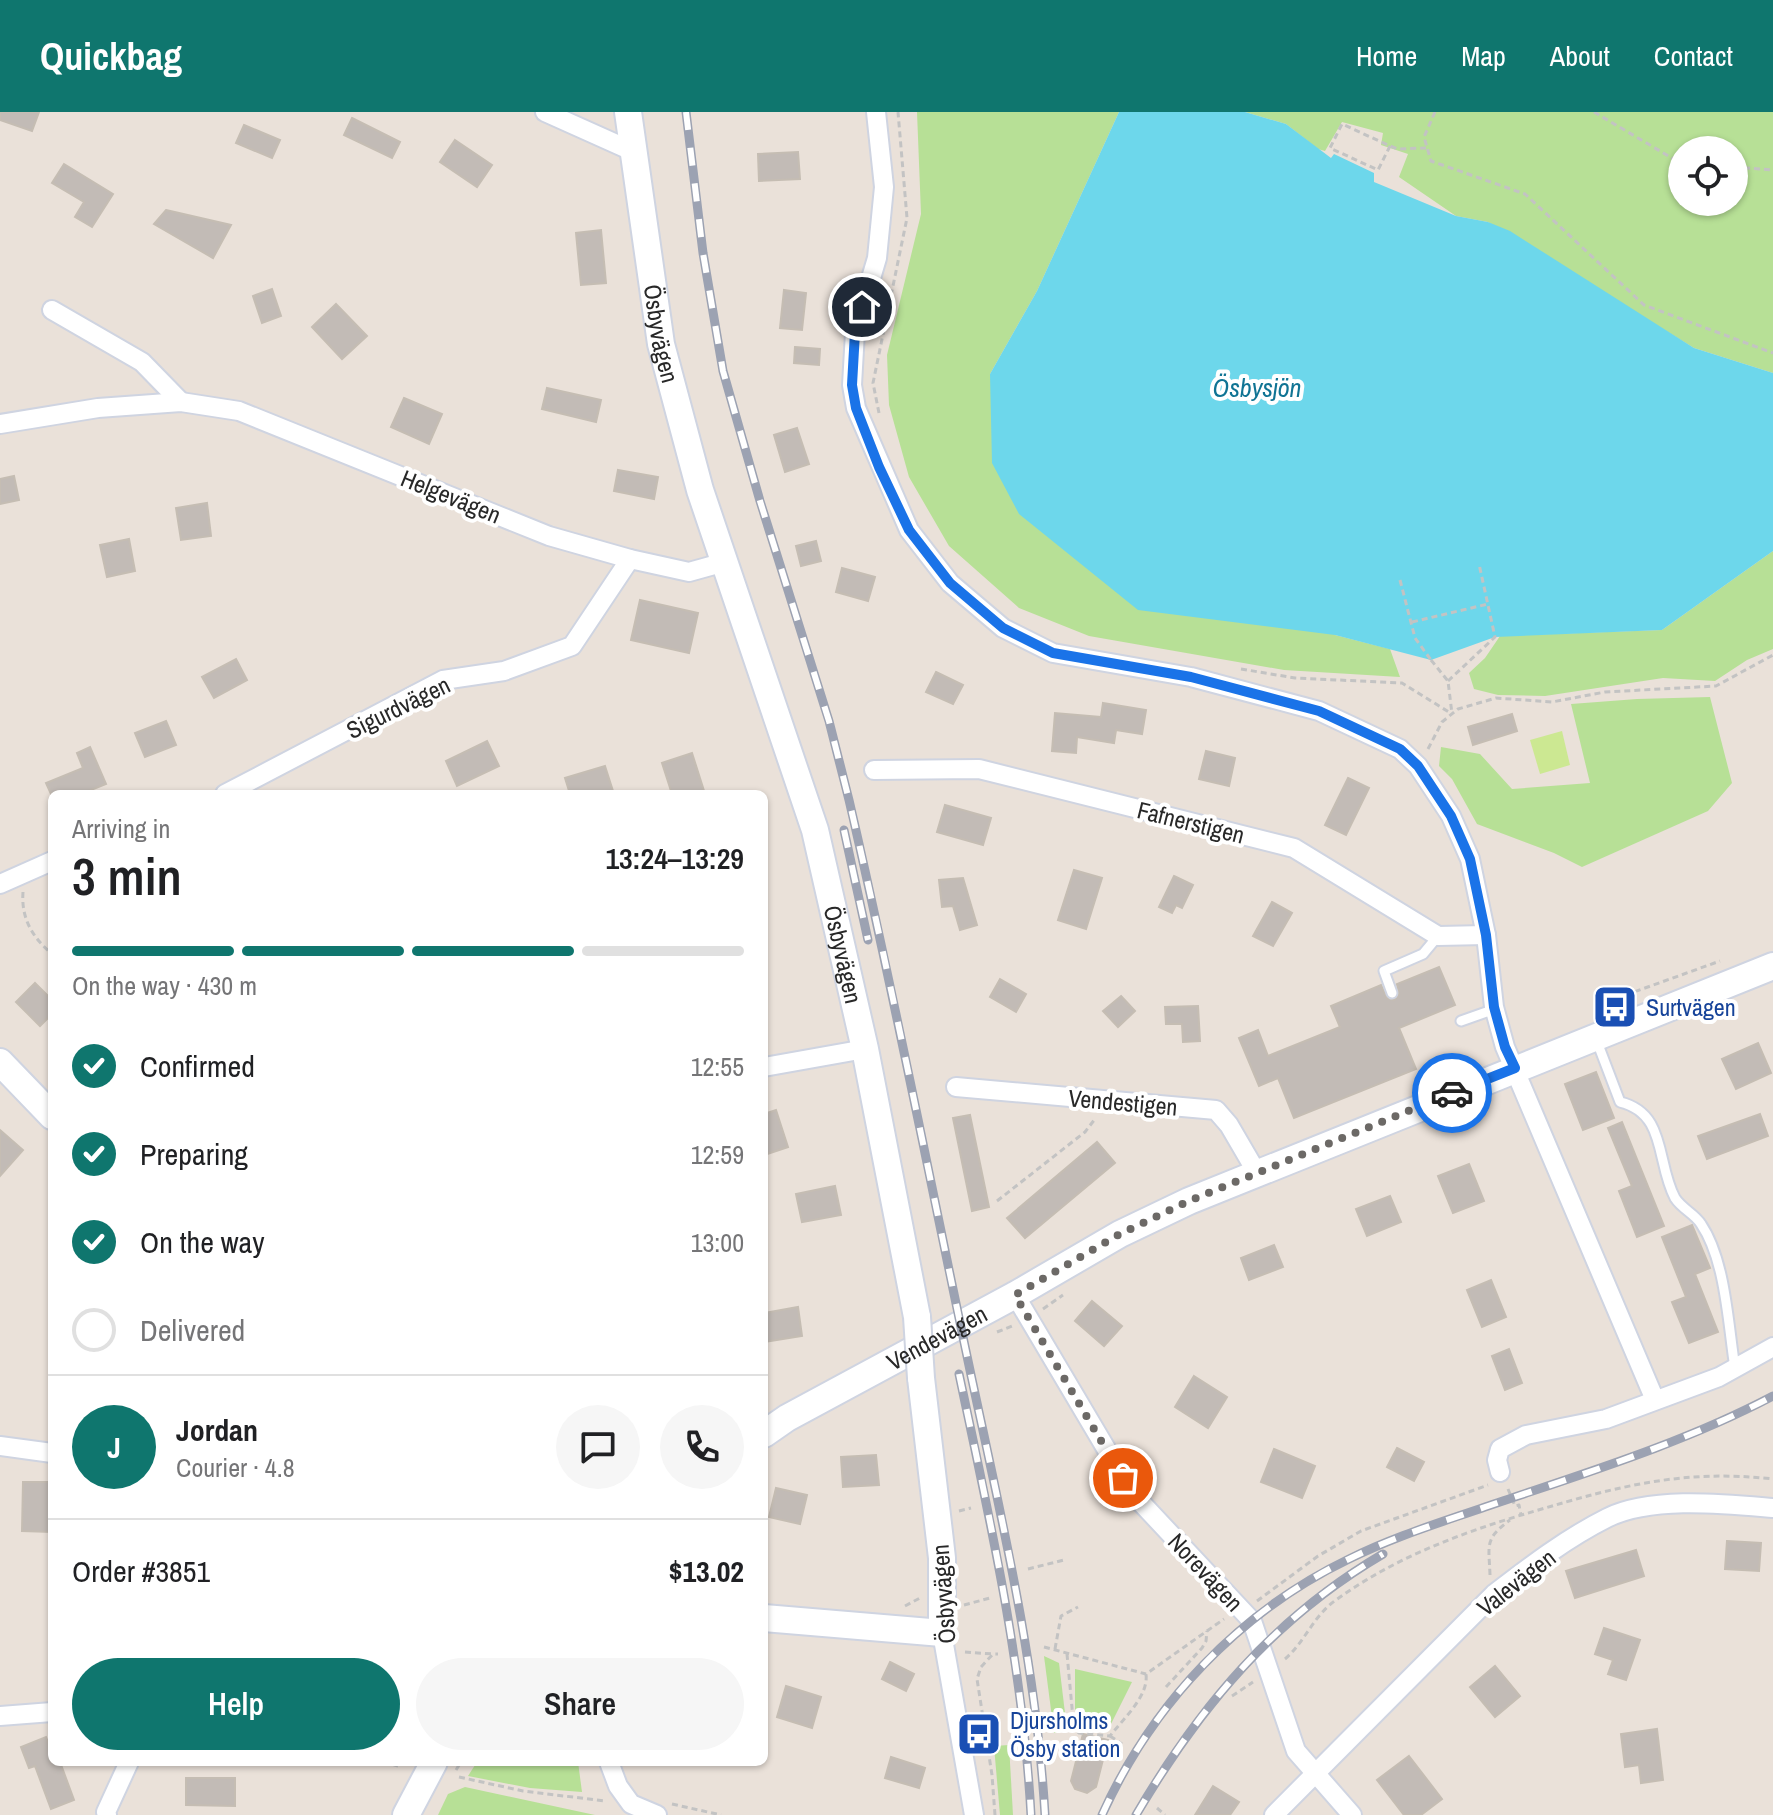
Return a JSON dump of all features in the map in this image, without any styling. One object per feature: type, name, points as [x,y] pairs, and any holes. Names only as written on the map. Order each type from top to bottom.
[{"type":"street","points":[[545,112],[632,151]]},
{"type":"street","name":"Ösbyvägen","points":[[628,112],[661,344],[700,490],[815,830],[865,1049],[917,1317],[942,1558],[942,1633],[974,1815]]},
{"type":"street","points":[[876,112],[884,187],[877,258],[855,332],[852,385],[856,408],[909,530],[950,583],[1003,628],[1053,653],[1191,677],[1319,711],[1400,749],[1418,766],[1451,816],[1470,859],[1486,935],[1495,1009],[1505,1047],[1655,1400]]},
{"type":"street","points":[[52,310],[142,362],[181,402]]},
{"type":"street","name":"Helgevägen","points":[[0,424],[98,408],[181,402],[239,411],[549,536],[689,572],[725,562]]},
{"type":"street","name":"Sigurdvägen","points":[[233,790],[443,680],[504,671],[572,646],[630,559]]},
{"type":"street","name":"Fafnerstigen","points":[[874,770],[979,769],[1294,848],[1438,936]]},
{"type":"street","points":[[0,884],[48,863]]},
{"type":"street","points":[[1438,936],[1486,935]]},
{"type":"street","name":"Vendevägen","points":[[768,1431],[1120,1234],[1189,1201],[1773,966]]},
{"type":"street","points":[[768,1066],[865,1049]]},
{"type":"street","points":[[0,1062],[48,1112]]},
{"type":"street","name":"Vendestigen","points":[[956,1087],[1216,1110],[1229,1125],[1257,1173]]},
{"type":"street","name":"Norevägen","points":[[1015,1295],[1133,1494],[1248,1605],[1296,1751],[1352,1815]]},
{"type":"street","points":[[1495,1478],[1500,1449],[1526,1435],[1606,1419],[1719,1377],[1773,1347]]},
{"type":"street","points":[[0,1446],[48,1452]]},
{"type":"street","name":"Valevägen","points":[[1274,1815],[1494,1594],[1530,1566],[1609,1517],[1666,1506],[1773,1508]]},
{"type":"street","points":[[768,1618],[942,1633]]},
{"type":"street","points":[[0,1716],[48,1712]]},
{"type":"street","points":[[107,1815],[127,1766]]},
{"type":"street","points":[[406,1815],[432,1766]]},
{"type":"street","points":[[610,1766],[618,1786],[631,1804],[664,1810]]},
{"type":"lane","points":[[1392,993],[1384,971],[1423,954],[1438,936]]},
{"type":"lane","points":[[1461,1021],[1495,1009]]},
{"type":"lane","points":[[1596,1036],[1620,1102],[1634,1105],[1648,1118],[1675,1198],[1700,1222],[1717,1259],[1735,1368]]},
{"type":"path","points":[[879,413],[873,383],[907,218],[898,112]]},
{"type":"path","points":[[1435,112],[1424,137],[1431,161],[1525,194],[1644,305],[1773,353]]},
{"type":"path","points":[[1594,112],[1668,156]]},
{"type":"path","points":[[1390,146],[1378,170],[1330,148],[1342,124],[1398,149],[1427,148]]},
{"type":"path","points":[[1748,168],[1773,170]]},
{"type":"path","points":[[1448,681],[1495,637],[1479,564]]},
{"type":"path","points":[[1400,580],[1415,638],[1448,681],[1452,714]]},
{"type":"path","points":[[1412,622],[1488,604]]},
{"type":"path","points":[[1418,766],[1442,722],[1458,709],[1496,698],[1552,702],[1605,692],[1716,686],[1773,655]]},
{"type":"path","points":[[1229,667],[1295,678],[1402,683],[1452,714]]},
{"type":"path","points":[[23,890],[22,915],[48,950]]},
{"type":"path","points":[[997,1201],[1085,1132],[1108,1101]]},
{"type":"path","points":[[990,1335],[1029,1320],[1063,1295]]},
{"type":"path","points":[[1232,1696],[1270,1672],[1292,1653],[1307,1628],[1337,1599],[1450,1538],[1586,1494],[1675,1478],[1735,1475],[1773,1479]]},
{"type":"path","points":[[1044,1647],[1146,1674],[1318,1556],[1361,1531],[1495,1478]]},
{"type":"path","points":[[1515,1506],[1519,1505],[1522,1514]]},
{"type":"path","points":[[1494,1594],[1489,1543],[1493,1533],[1522,1514]]},
{"type":"path","points":[[1028,1569],[1064,1560]]},
{"type":"path","points":[[902,1608],[922,1597]]},
{"type":"path","points":[[1055,1649],[1061,1616],[1078,1607]]},
{"type":"path","points":[[1166,1687],[1202,1648],[1207,1631]]},
{"type":"path","points":[[965,1652],[996,1654],[981,1667],[977,1679],[995,1815]]},
{"type":"path","points":[[1067,1654],[1074,1729],[1079,1733],[1110,1736],[1122,1744]]},
{"type":"path","points":[[1110,1736],[1138,1700],[1147,1683],[1146,1674]]},
{"type":"path","points":[[459,1777],[523,1791],[631,1804]]},
{"type":"path","points":[[1157,1808],[1165,1815]]},
{"type":"path","points":[[664,1810],[721,1815]]},
{"type":"green space","points":[[917,112],[1119,112],[1037,291],[990,374],[1335,635],[1390,649],[1400,677],[1284,670],[1089,636],[1019,608],[949,546],[909,477],[889,405],[887,355],[921,214]]},
{"type":"green space","points":[[1245,112],[1773,112],[1773,373],[1694,348],[1488,222],[1456,216],[1399,177],[1408,154],[1381,145],[1383,133],[1342,122],[1325,151],[1286,124]]},
{"type":"green space","points":[[1773,551],[1773,649],[1747,660],[1715,681],[1663,678],[1545,696],[1498,695],[1474,689],[1469,673],[1485,658],[1500,636],[1662,630]]},
{"type":"green space","points":[[1710,697],[1732,783],[1708,811],[1582,867],[1477,824],[1452,779],[1439,766],[1441,747],[1480,754],[1512,789],[1590,783],[1571,704]]},
{"type":"green space","points":[[1562,731],[1570,765],[1540,774],[1530,740]]},
{"type":"green space","points":[[1044,1656],[1059,1663],[1067,1730],[1054,1733]]},
{"type":"green space","points":[[1075,1669],[1132,1682],[1110,1726],[1075,1721]]},
{"type":"green space","points":[[1009,1745],[1013,1815],[1000,1815],[994,1746]]},
{"type":"green space","points":[[474,1766],[579,1766],[582,1792],[530,1788],[468,1776]]},
{"type":"green space","points":[[465,1787],[595,1815],[438,1815],[448,1794]]},
{"type":"water","name":"Ösbysjön","points":[[1119,112],[1245,112],[1286,124],[1331,158],[1334,154],[1374,173],[1374,182],[1456,216],[1488,222],[1510,231],[1694,348],[1773,373],[1773,551],[1662,630],[1495,637],[1431,660],[1335,635],[1138,610],[1019,514],[992,463],[990,374],[1037,291]]},
{"type":"building","points":[[0,112],[39,112],[32,131],[0,120]]},
{"type":"building","points":[[352,118],[400,142],[392,158],[344,135]]},
{"type":"building","points":[[244,125],[280,140],[272,158],[236,143]]},
{"type":"building","points":[[455,140],[492,165],[477,187],[440,162]]},
{"type":"building","points":[[798,152],[800,179],[759,181],[758,154]]},
{"type":"building","points":[[64,164],[113,194],[92,227],[75,217],[84,202],[52,183]]},
{"type":"building","points":[[166,210],[231,225],[213,258],[154,224]]},
{"type":"building","points":[[601,230],[606,283],[581,285],[576,233]]},
{"type":"building","points":[[272,289],[281,316],[262,323],[253,296]]},
{"type":"building","points":[[784,290],[806,293],[802,330],[780,328]]},
{"type":"building","points":[[336,304],[367,336],[342,359],[312,327]]},
{"type":"building","points":[[795,347],[820,349],[819,365],[794,363]]},
{"type":"building","points":[[547,388],[601,400],[596,422],[542,409]]},
{"type":"building","points":[[404,398],[442,414],[429,444],[391,427]]},
{"type":"building","points":[[797,428],[809,464],[785,472],[774,435]]},
{"type":"building","points":[[618,470],[658,477],[654,499],[614,491]]},
{"type":"building","points":[[14,476],[19,500],[0,504],[0,479]]},
{"type":"building","points":[[207,503],[211,536],[181,540],[176,508]]},
{"type":"building","points":[[129,539],[135,571],[107,577],[100,545]]},
{"type":"building","points":[[816,541],[821,561],[801,566],[796,546]]},
{"type":"building","points":[[842,568],[875,577],[868,601],[836,592]]},
{"type":"building","points":[[640,600],[698,613],[689,653],[631,640]]},
{"type":"building","points":[[236,659],[247,680],[214,698],[202,677]]},
{"type":"building","points":[[936,672],[963,685],[953,704],[926,692]]},
{"type":"building","points":[[1103,703],[1146,710],[1142,734],[1116,730],[1114,743],[1077,737],[1076,753],[1052,751],[1055,713],[1101,717]]},
{"type":"building","points":[[1512,714],[1517,731],[1473,745],[1468,727]]},
{"type":"building","points":[[166,721],[176,745],[145,757],[135,733]]},
{"type":"building","points":[[487,741],[499,766],[457,786],[446,761]]},
{"type":"building","points":[[90,747],[106,784],[91,790],[49,790],[46,783],[83,768],[77,753]]},
{"type":"building","points":[[1206,751],[1235,758],[1229,786],[1199,779]]},
{"type":"building","points":[[692,753],[704,790],[671,790],[662,763]]},
{"type":"building","points":[[605,766],[613,790],[569,790],[565,778]]},
{"type":"building","points":[[1348,778],[1369,788],[1346,835],[1325,825]]},
{"type":"building","points":[[945,805],[991,818],[983,845],[937,832]]},
{"type":"building","points":[[1074,870],[1102,878],[1086,929],[1058,920]]},
{"type":"building","points":[[1174,876],[1193,885],[1182,908],[1176,905],[1172,913],[1159,907]]},
{"type":"building","points":[[963,878],[977,925],[960,930],[953,906],[942,907],[939,880]]},
{"type":"building","points":[[1272,902],[1292,913],[1273,946],[1253,936]]},
{"type":"building","points":[[1439,967],[1455,1005],[1399,1028],[1416,1069],[1294,1118],[1278,1078],[1259,1086],[1239,1038],[1258,1030],[1268,1056],[1340,1027],[1331,1006],[1381,985],[1387,998],[1394,1000],[1399,994],[1397,984]]},
{"type":"building","points":[[1000,979],[1026,994],[1016,1012],[990,997]]},
{"type":"building","points":[[35,983],[48,996],[48,1018],[40,1026],[16,1002]]},
{"type":"building","points":[[1121,996],[1135,1011],[1118,1027],[1103,1011]]},
{"type":"building","points":[[1198,1006],[1200,1041],[1183,1042],[1182,1024],[1166,1024],[1165,1007]]},
{"type":"building","points":[[1758,1043],[1771,1073],[1736,1089],[1722,1059]]},
{"type":"building","points":[[1596,1072],[1614,1118],[1583,1130],[1565,1084]]},
{"type":"building","points":[[776,1110],[788,1147],[768,1154],[768,1113]]},
{"type":"building","points":[[1760,1114],[1768,1136],[1707,1159],[1698,1136]]},
{"type":"building","points":[[970,1115],[989,1207],[972,1211],[953,1118]]},
{"type":"building","points":[[1622,1122],[1664,1226],[1637,1237],[1619,1191],[1632,1186],[1608,1128]]},
{"type":"building","points":[[0,1130],[23,1150],[0,1176]]},
{"type":"building","points":[[1097,1142],[1115,1163],[1025,1238],[1007,1218]]},
{"type":"building","points":[[1469,1164],[1484,1201],[1453,1213],[1438,1176]]},
{"type":"building","points":[[835,1186],[841,1215],[802,1222],[796,1194]]},
{"type":"building","points":[[1390,1196],[1401,1222],[1367,1236],[1356,1209]]},
{"type":"building","points":[[1692,1225],[1710,1268],[1695,1274],[1718,1332],[1689,1343],[1672,1302],[1686,1297],[1662,1237]]},
{"type":"building","points":[[1274,1245],[1283,1267],[1249,1280],[1241,1258]]},
{"type":"building","points":[[1491,1280],[1506,1317],[1482,1327],[1467,1290]]},
{"type":"building","points":[[1092,1301],[1122,1326],[1104,1346],[1075,1321]]},
{"type":"building","points":[[798,1307],[802,1336],[768,1341],[768,1312]]},
{"type":"building","points":[[1509,1349],[1522,1383],[1505,1390],[1492,1356]]},
{"type":"building","points":[[1194,1376],[1227,1397],[1208,1428],[1175,1407]]},
{"type":"building","points":[[1397,1448],[1424,1462],[1414,1481],[1387,1467]]},
{"type":"building","points":[[1274,1449],[1315,1466],[1302,1498],[1261,1482]]},
{"type":"building","points":[[876,1455],[879,1485],[843,1487],[841,1457]]},
{"type":"building","points":[[23,1482],[48,1482],[48,1532],[22,1531]]},
{"type":"building","points":[[776,1488],[807,1495],[800,1524],[769,1517]]},
{"type":"building","points":[[1727,1541],[1761,1543],[1759,1571],[1725,1569]]},
{"type":"building","points":[[1636,1550],[1644,1576],[1575,1598],[1566,1571]]},
{"type":"building","points":[[1604,1628],[1640,1640],[1626,1680],[1608,1674],[1613,1660],[1595,1654]]},
{"type":"building","points":[[890,1662],[914,1674],[906,1691],[882,1679]]},
{"type":"building","points":[[1495,1666],[1520,1696],[1495,1717],[1470,1687]]},
{"type":"building","points":[[786,1686],[821,1697],[812,1728],[777,1717]]},
{"type":"building","points":[[1657,1729],[1663,1780],[1641,1783],[1639,1765],[1625,1767],[1621,1734]]},
{"type":"building","points":[[1083,1734],[1108,1740],[1096,1787],[1087,1793],[1075,1789],[1071,1781]]},
{"type":"building","points":[[46,1737],[48,1766],[61,1766],[74,1800],[51,1809],[35,1766],[29,1768],[21,1747]]},
{"type":"building","points":[[1409,1756],[1442,1799],[1421,1815],[1404,1815],[1377,1780]]},
{"type":"building","points":[[891,1757],[925,1768],[919,1788],[885,1778]]},
{"type":"building","points":[[186,1778],[235,1778],[235,1806],[186,1805]]},
{"type":"building","points":[[1213,1786],[1239,1802],[1230,1815],[1195,1815]]},
{"type":"railway","points":[[686,112],[703,253],[723,371],[829,721],[895,1008],[1015,1584],[1034,1699],[1045,1815]]},
{"type":"railway","points":[[844,830],[868,940]]},
{"type":"railway","points":[[959,1374],[1013,1648],[1031,1815]]},
{"type":"railway","points":[[1102,1815],[1122,1774],[1146,1736],[1203,1665],[1271,1606],[1309,1581],[1399,1537],[1667,1444],[1773,1396]]},
{"type":"railway","points":[[1136,1815],[1186,1737],[1243,1668],[1307,1606],[1383,1554]]},
{"type":"way so far","points":[[1123,1478],[1015,1295],[1120,1234],[1189,1201],[1452,1093]]},
{"type":"place","name":"Surtvägen","points":[[1615,1007]]},
{"type":"place","name":"Djursholms Ösby station","points":[[979,1734]]},
{"type":"route","points":[[862,307],[855,332],[852,385],[856,408],[879,467],[909,530],[950,583],[1003,628],[1053,653],[1191,677],[1319,711],[1400,749],[1418,766],[1451,816],[1470,859],[1486,935],[1494,1007],[1505,1047],[1515,1068],[1452,1093]]}]
